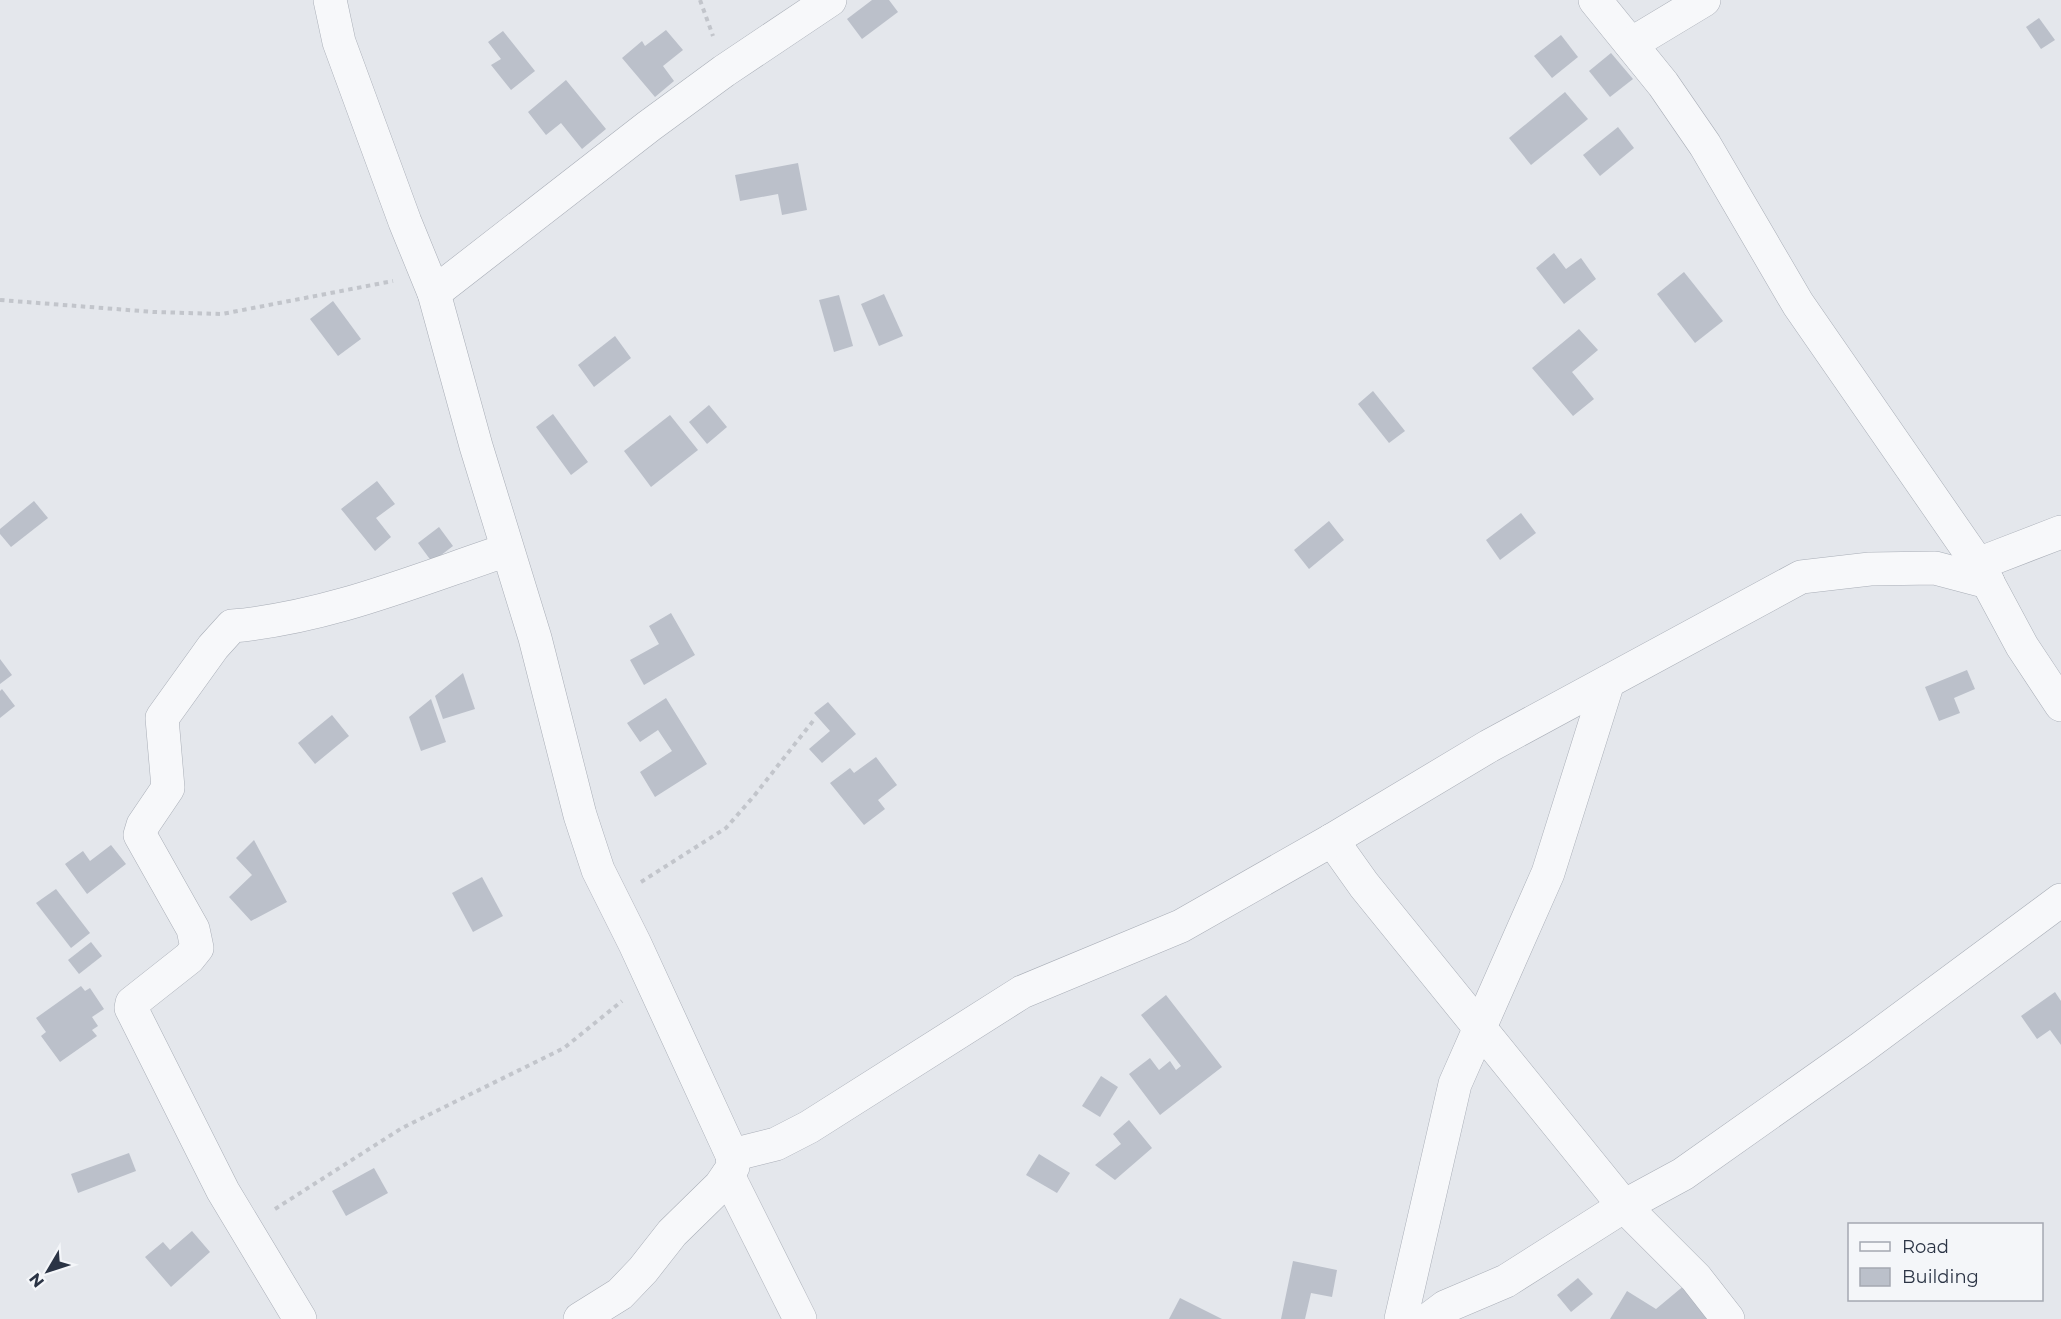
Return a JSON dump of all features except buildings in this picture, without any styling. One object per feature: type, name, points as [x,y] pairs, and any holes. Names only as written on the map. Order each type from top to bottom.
[{"type":"street","points":[[330,0],[339,42],[430,284],[507,550],[535,638],[580,815],[598,870],[650,977],[730,1165],[800,1319]]},
{"type":"street","points":[[430,284],[724,71],[830,0]]},
{"type":"street","points":[[1595,0],[1663,84],[1705,145],[1798,303],[1983,573],[2022,646],[2061,704]]},
{"type":"street","points":[[1631,44],[1704,0]]},
{"type":"street","points":[[580,1319],[620,1294],[643,1270],[672,1233],[720,1186],[730,1165],[809,1127],[1022,992],[1181,926],[1490,746],[1801,577],[1870,569],[1935,568],[1983,573],[2061,532]]},
{"type":"street","points":[[300,1319],[223,1191],[131,1008],[132,1003],[189,958],[197,948],[193,929],[140,835],[142,825],[168,788],[162,718],[213,647],[232,626],[269,623],[360,600],[507,550]]},
{"type":"street","points":[[1401,1319],[1455,1084],[1548,873],[1608,682]]},
{"type":"street","points":[[1332,840],[1364,885],[1624,1206],[1696,1278],[1728,1319]]},
{"type":"street","points":[[1429,1319],[1445,1308],[1506,1281],[1624,1206],[1683,1174],[1860,1049],[2061,900]]},
{"type":"path","points":[[0,300],[142,311],[222,314],[430,284]]},
{"type":"path","points":[[612,900],[726,828],[813,721]]},
{"type":"path","points":[[246,1230],[280,1205],[402,1128],[564,1047],[650,977]]}]
